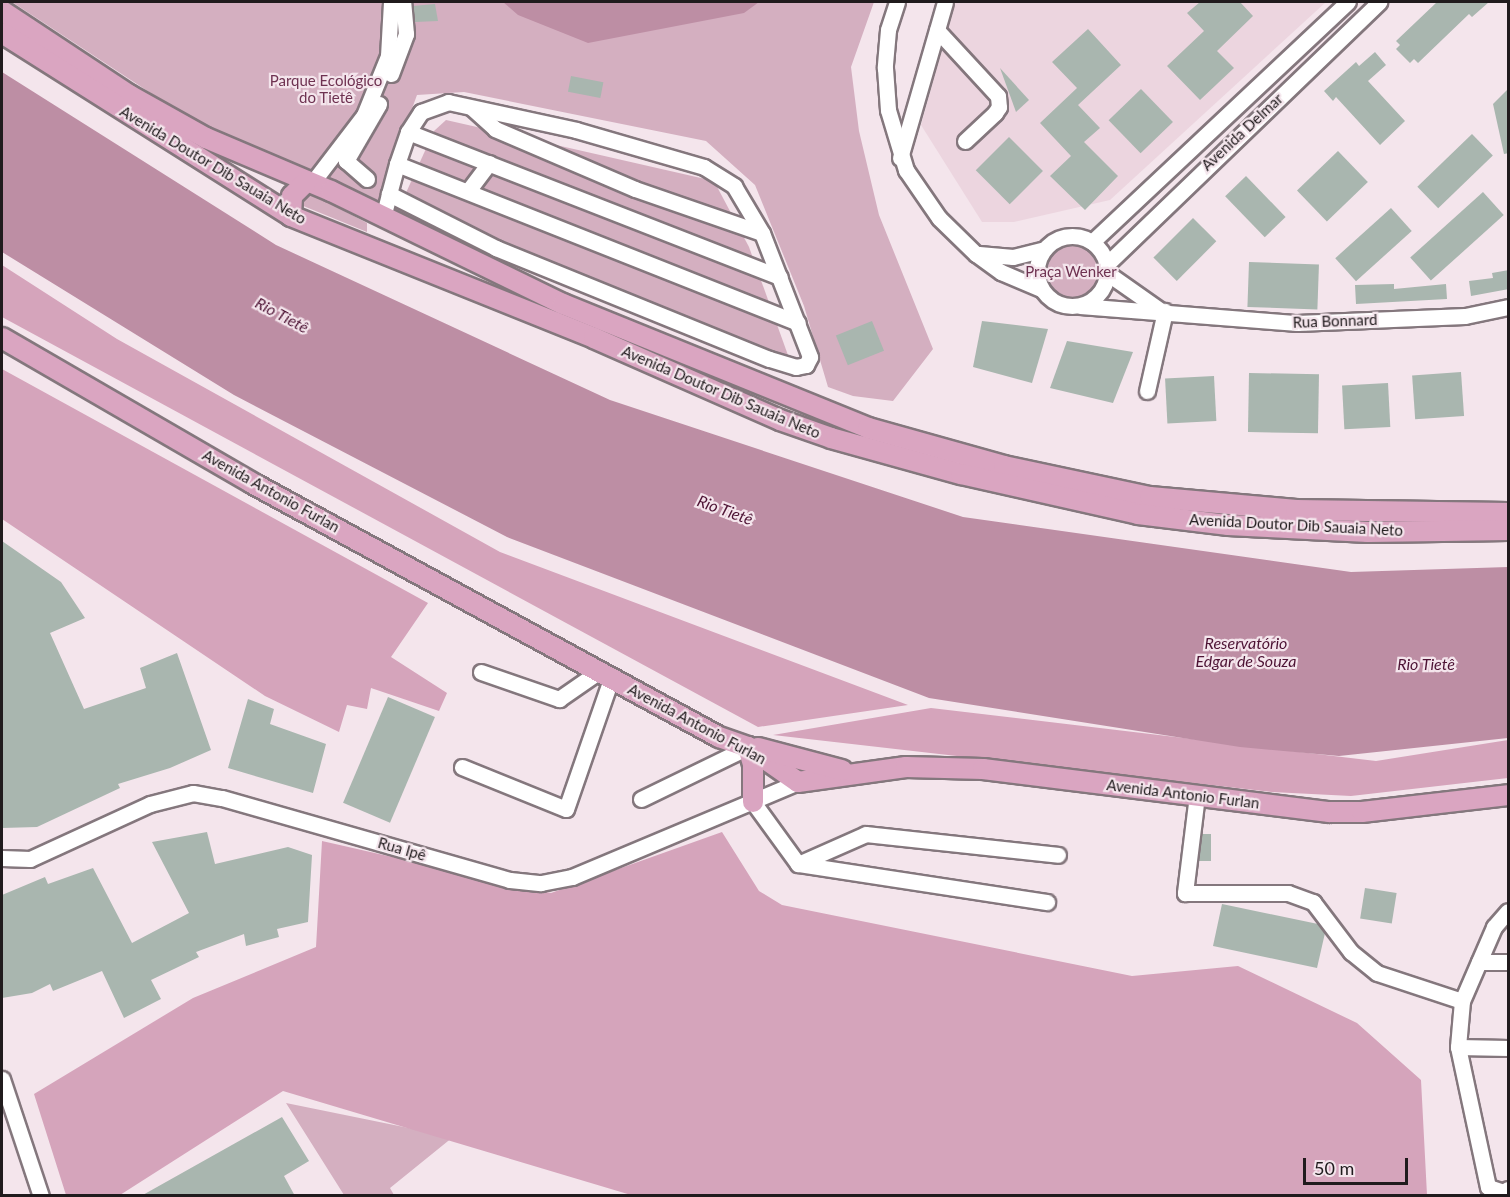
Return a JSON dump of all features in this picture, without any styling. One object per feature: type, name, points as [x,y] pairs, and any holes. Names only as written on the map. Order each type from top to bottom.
[{"type":"main road","name":"Avenida Doutor Dib Sauaia Neto","points":[[2,11],[178,124],[309,182],[563,304],[868,428],[1004,466],[1150,497],[1296,510],[1509,513]]},
{"type":"main road","name":"Avenida Doutor Dib Sauaia Neto","points":[[2,33],[291,216],[594,338],[780,420],[960,474],[1138,514],[1228,525],[1368,532],[1509,530]]},
{"type":"main road","points":[[291,216],[292,196],[309,182]]},
{"type":"main road","points":[[367,248],[385,240],[385,219]]},
{"type":"main road","name":"Avenida Antonio Furlan","points":[[2,338],[252,483],[718,737],[748,747],[798,782],[854,772],[906,767],[983,769],[1362,812],[1509,795]]},
{"type":"main road","points":[[718,737],[854,772]]},
{"type":"main road","points":[[748,747],[753,765],[753,802]]},
{"type":"street","points":[[309,182],[364,115],[388,56],[391,2]]},
{"type":"street","points":[[367,179],[346,161],[370,125],[406,34],[403,2]]},
{"type":"street","points":[[897,2],[888,30],[885,68],[888,110],[900,158],[920,194],[976,254],[1001,272],[1041,290],[1058,304],[1080,306],[1099,294],[1107,268],[1092,242],[1072,236],[1062,237],[1044,249],[1013,257],[976,254]]},
{"type":"street","points":[[900,158],[945,2]]},
{"type":"street","name":"Avenida Delmar","points":[[1092,242],[1348,2]]},
{"type":"street","name":"Avenida Delmar","points":[[1107,268],[1379,2]]},
{"type":"street","points":[[937,30],[998,96],[999,107],[995,113],[965,141]]},
{"type":"street","points":[[385,219],[389,194],[408,132],[421,112],[448,102],[576,130],[704,167],[734,186],[762,233],[810,357],[806,365],[796,367],[496,248],[389,194]]},
{"type":"street","points":[[472,108],[495,129],[635,189],[762,233]]},
{"type":"street","points":[[408,132],[780,277]]},
{"type":"street","points":[[468,191],[489,163]]},
{"type":"street","points":[[397,164],[798,323]]},
{"type":"street","points":[[1041,290],[1036,269],[1044,249]]},
{"type":"street","name":"Rua Bonnard","points":[[1107,268],[1163,311]]},
{"type":"street","name":"Rua Bonnard","points":[[1080,306],[1163,311],[1212,319],[1297,323],[1465,316],[1509,307]]},
{"type":"street","points":[[1147,391],[1163,311]]},
{"type":"street","points":[[480,672],[559,699],[605,676]]},
{"type":"street","points":[[462,767],[566,809],[605,676]]},
{"type":"street","points":[[641,799],[748,747]]},
{"type":"street","name":"Rua Ipê","points":[[2,858],[30,859],[150,804],[193,793],[222,798],[510,880],[541,883],[572,877],[798,782]]},
{"type":"street","points":[[1197,795],[1185,892],[1288,893],[1313,902],[1351,952],[1377,973],[1462,1001]]},
{"type":"street","points":[[753,802],[798,864],[1047,902]]},
{"type":"street","points":[[798,864],[866,834],[1058,855]]},
{"type":"street","points":[[1509,911],[1494,927],[1462,1001],[1458,1047],[1488,1187],[1503,1192],[1509,1189]]},
{"type":"street","points":[[1479,962],[1509,963]]},
{"type":"street","points":[[1458,1047],[1509,1048]]},
{"type":"street","points":[[2,1079],[41,1196]]},
{"type":"shaded area","points":[[955,2],[1326,2],[1110,200],[1014,222],[982,222],[921,125]]},
{"type":"shaded area","points":[[2,265],[117,339],[500,552],[908,705],[758,727],[2,317]]},
{"type":"shaded area","points":[[2,369],[428,603],[391,657],[447,693],[439,711],[371,688],[367,709],[347,705],[339,732],[265,696],[2,519]]},
{"type":"shaded area","points":[[931,708],[1376,761],[1508,740],[1508,778],[1351,796],[1272,792],[773,735]]},
{"type":"shaded area","points":[[722,832],[759,891],[782,905],[1132,976],[1238,966],[1357,1023],[1421,1080],[1427,1195],[631,1195],[283,1091],[120,1195],[66,1195],[34,1094],[193,998],[316,947],[322,841],[551,893]]},
{"type":"green space","name":"Parque Ecológico do Tietê","points":[[12,2],[874,2],[851,67],[859,131],[879,215],[933,349],[893,401],[853,396],[828,387],[804,306],[755,185],[706,141],[464,92],[417,95],[376,207],[210,132]]},
{"type":"green space","points":[[446,120],[714,181],[749,247],[789,358],[474,230],[405,195],[434,131]]},
{"type":"green space","points":[[307,191],[367,223],[367,232],[296,203]]},
{"type":"green space","name":"Praça Wenker","points":[[1071,242],[1088,247],[1096,255],[1101,272],[1096,289],[1088,297],[1071,302],[1054,297],[1046,289],[1041,272],[1046,255],[1054,247]]},
{"type":"green space","points":[[286,1103],[453,1137],[390,1188],[394,1195],[344,1195]]},
{"type":"water","points":[[503,2],[759,2],[744,13],[588,43],[518,15]]},
{"type":"water","name":"Reservatório Edgar de Souza","points":[[2,72],[276,245],[610,400],[963,517],[1351,572],[1508,567],[1508,738],[1339,756],[1240,747],[929,698],[507,537],[234,395],[2,252]]},
{"type":"building","points":[[1200,2],[1240,2],[1253,16],[1217,51],[1234,68],[1200,100],[1167,66],[1204,31],[1187,13]]},
{"type":"building","points":[[1437,2],[1489,2],[1472,17],[1469,14],[1418,63],[1414,59],[1410,63],[1396,49],[1400,45],[1396,41]]},
{"type":"building","points":[[435,4],[438,21],[415,22],[413,6]]},
{"type":"building","points":[[1088,29],[1121,65],[1078,105],[1100,128],[1084,142],[1118,176],[1085,210],[1050,176],[1071,156],[1040,123],[1077,88],[1052,62]]},
{"type":"building","points":[[1375,52],[1386,65],[1368,81],[1405,121],[1380,145],[1336,97],[1333,101],[1324,91],[1356,62],[1359,66]]},
{"type":"building","points":[[1000,68],[1029,100],[1016,112]]},
{"type":"building","points":[[571,76],[603,82],[600,98],[568,92]]},
{"type":"building","points":[[1509,88],[1509,153],[1504,154],[1493,104]]},
{"type":"building","points":[[1141,89],[1173,122],[1141,153],[1109,120]]},
{"type":"building","points":[[1472,134],[1493,156],[1438,208],[1417,187]]},
{"type":"building","points":[[1009,137],[1043,171],[1010,204],[976,170]]},
{"type":"building","points":[[1338,151],[1368,182],[1327,222],[1297,191]]},
{"type":"building","points":[[1246,176],[1286,217],[1265,237],[1225,196]]},
{"type":"building","points":[[1483,192],[1504,215],[1431,281],[1410,258]]},
{"type":"building","points":[[1391,208],[1412,231],[1356,281],[1335,258]]},
{"type":"building","points":[[1193,218],[1216,241],[1177,281],[1153,258]]},
{"type":"building","points":[[1249,262],[1319,264],[1317,309],[1247,307]]},
{"type":"building","points":[[1509,270],[1509,289],[1471,296],[1469,281],[1493,278],[1492,273]]},
{"type":"building","points":[[1394,284],[1394,289],[1446,284],[1447,299],[1356,304],[1355,285]]},
{"type":"building","points":[[872,321],[884,351],[848,365],[836,336]]},
{"type":"building","points":[[982,321],[1048,329],[1032,383],[973,367]]},
{"type":"building","points":[[1067,341],[1133,352],[1113,403],[1050,388]]},
{"type":"building","points":[[1461,372],[1464,416],[1415,419],[1412,375]]},
{"type":"building","points":[[1249,373],[1319,374],[1318,433],[1248,432]]},
{"type":"building","points":[[1214,376],[1216,421],[1167,424],[1165,379]]},
{"type":"building","points":[[1388,383],[1390,427],[1344,429],[1342,385]]},
{"type":"building","points":[[2,541],[61,582],[85,618],[50,633],[84,709],[146,688],[140,668],[177,653],[211,750],[170,768],[118,784],[120,788],[37,827],[2,828]]},
{"type":"building","points":[[388,697],[435,717],[390,823],[343,803]]},
{"type":"building","points":[[248,699],[274,709],[270,724],[326,744],[313,793],[228,768]]},
{"type":"building","points":[[207,832],[215,864],[288,847],[312,855],[308,922],[277,929],[279,937],[246,946],[244,934],[196,952],[199,957],[151,980],[161,999],[124,1018],[102,971],[53,991],[50,984],[32,993],[2,998],[2,895],[45,877],[48,884],[93,868],[132,943],[189,913],[152,842]]},
{"type":"building","points":[[1202,834],[1211,834],[1211,861],[1199,861]]},
{"type":"building","points":[[1365,888],[1397,893],[1392,924],[1360,919]]},
{"type":"building","points":[[1222,904],[1318,924],[1325,933],[1317,968],[1213,946]]},
{"type":"building","points":[[282,1117],[309,1161],[284,1176],[295,1196],[141,1196]]},
{"type":"water label","name":"Rio Tietê","points":[[282,315]]},
{"type":"water label","name":"Rio Tietê","points":[[725,510]]},
{"type":"water label","name":"Rio Tietê","points":[[1426,664]]}]
